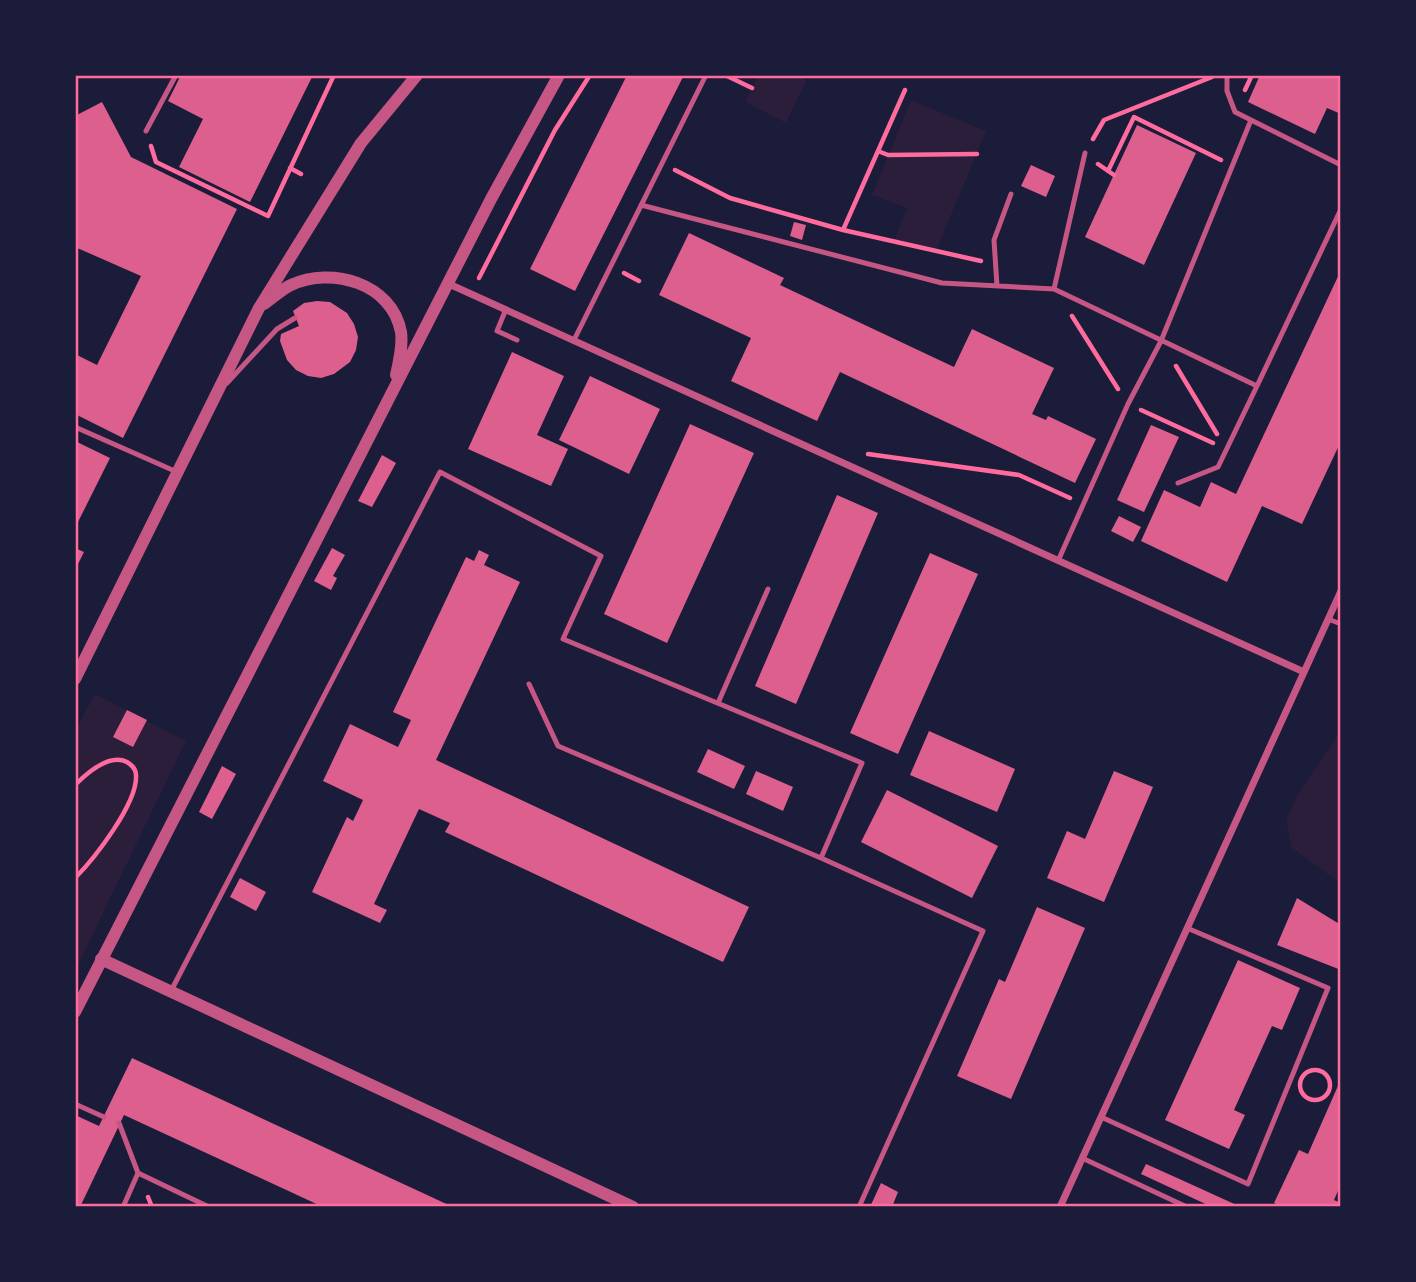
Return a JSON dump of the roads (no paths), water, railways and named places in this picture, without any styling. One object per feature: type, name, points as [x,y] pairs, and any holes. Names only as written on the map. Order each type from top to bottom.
[{"type":"street","points":[[75,680],[258,308],[361,143],[417,75]]},
{"type":"street","points":[[75,1012],[491,199],[559,75]]},
{"type":"street","points":[[258,308],[290,285],[318,278],[345,278],[373,290],[391,309],[401,331],[400,356],[393,391]]},
{"type":"street","points":[[449,284],[1304,672]]},
{"type":"street","points":[[1060,1207],[1341,592]]},
{"type":"street","points":[[101,959],[633,1207]]},
{"type":"lane","points":[[146,131],[176,75]]},
{"type":"lane","points":[[574,340],[706,75]]},
{"type":"lane","points":[[1227,75],[1227,91],[1235,112],[1341,164]]},
{"type":"lane","points":[[1058,561],[1128,404],[1161,341],[1251,120]]},
{"type":"lane","points":[[1054,289],[1085,153]]},
{"type":"lane","points":[[997,286],[994,240],[1011,194]]},
{"type":"lane","points":[[641,205],[942,283],[1054,289],[1256,386]]},
{"type":"lane","points":[[1178,483],[1218,467],[1341,209]]},
{"type":"lane","points":[[506,309],[497,331],[517,340]]},
{"type":"lane","points":[[212,399],[277,329],[295,318]]},
{"type":"lane","points":[[75,427],[177,472]]},
{"type":"lane","points":[[171,991],[440,472],[601,556],[562,639],[862,763],[821,858]]},
{"type":"lane","points":[[718,703],[768,589]]},
{"type":"lane","points":[[1328,619],[1341,624]]},
{"type":"lane","points":[[529,684],[558,746],[821,858],[983,931],[859,1207]]},
{"type":"lane","points":[[1101,1117],[1248,1184],[1328,988],[1187,928]]},
{"type":"lane","points":[[75,1104],[104,1116]]},
{"type":"lane","points":[[119,1124],[138,1173],[209,1207]]},
{"type":"lane","points":[[1082,1158],[1187,1207]]},
{"type":"lane","points":[[123,1207],[138,1173]]}]
